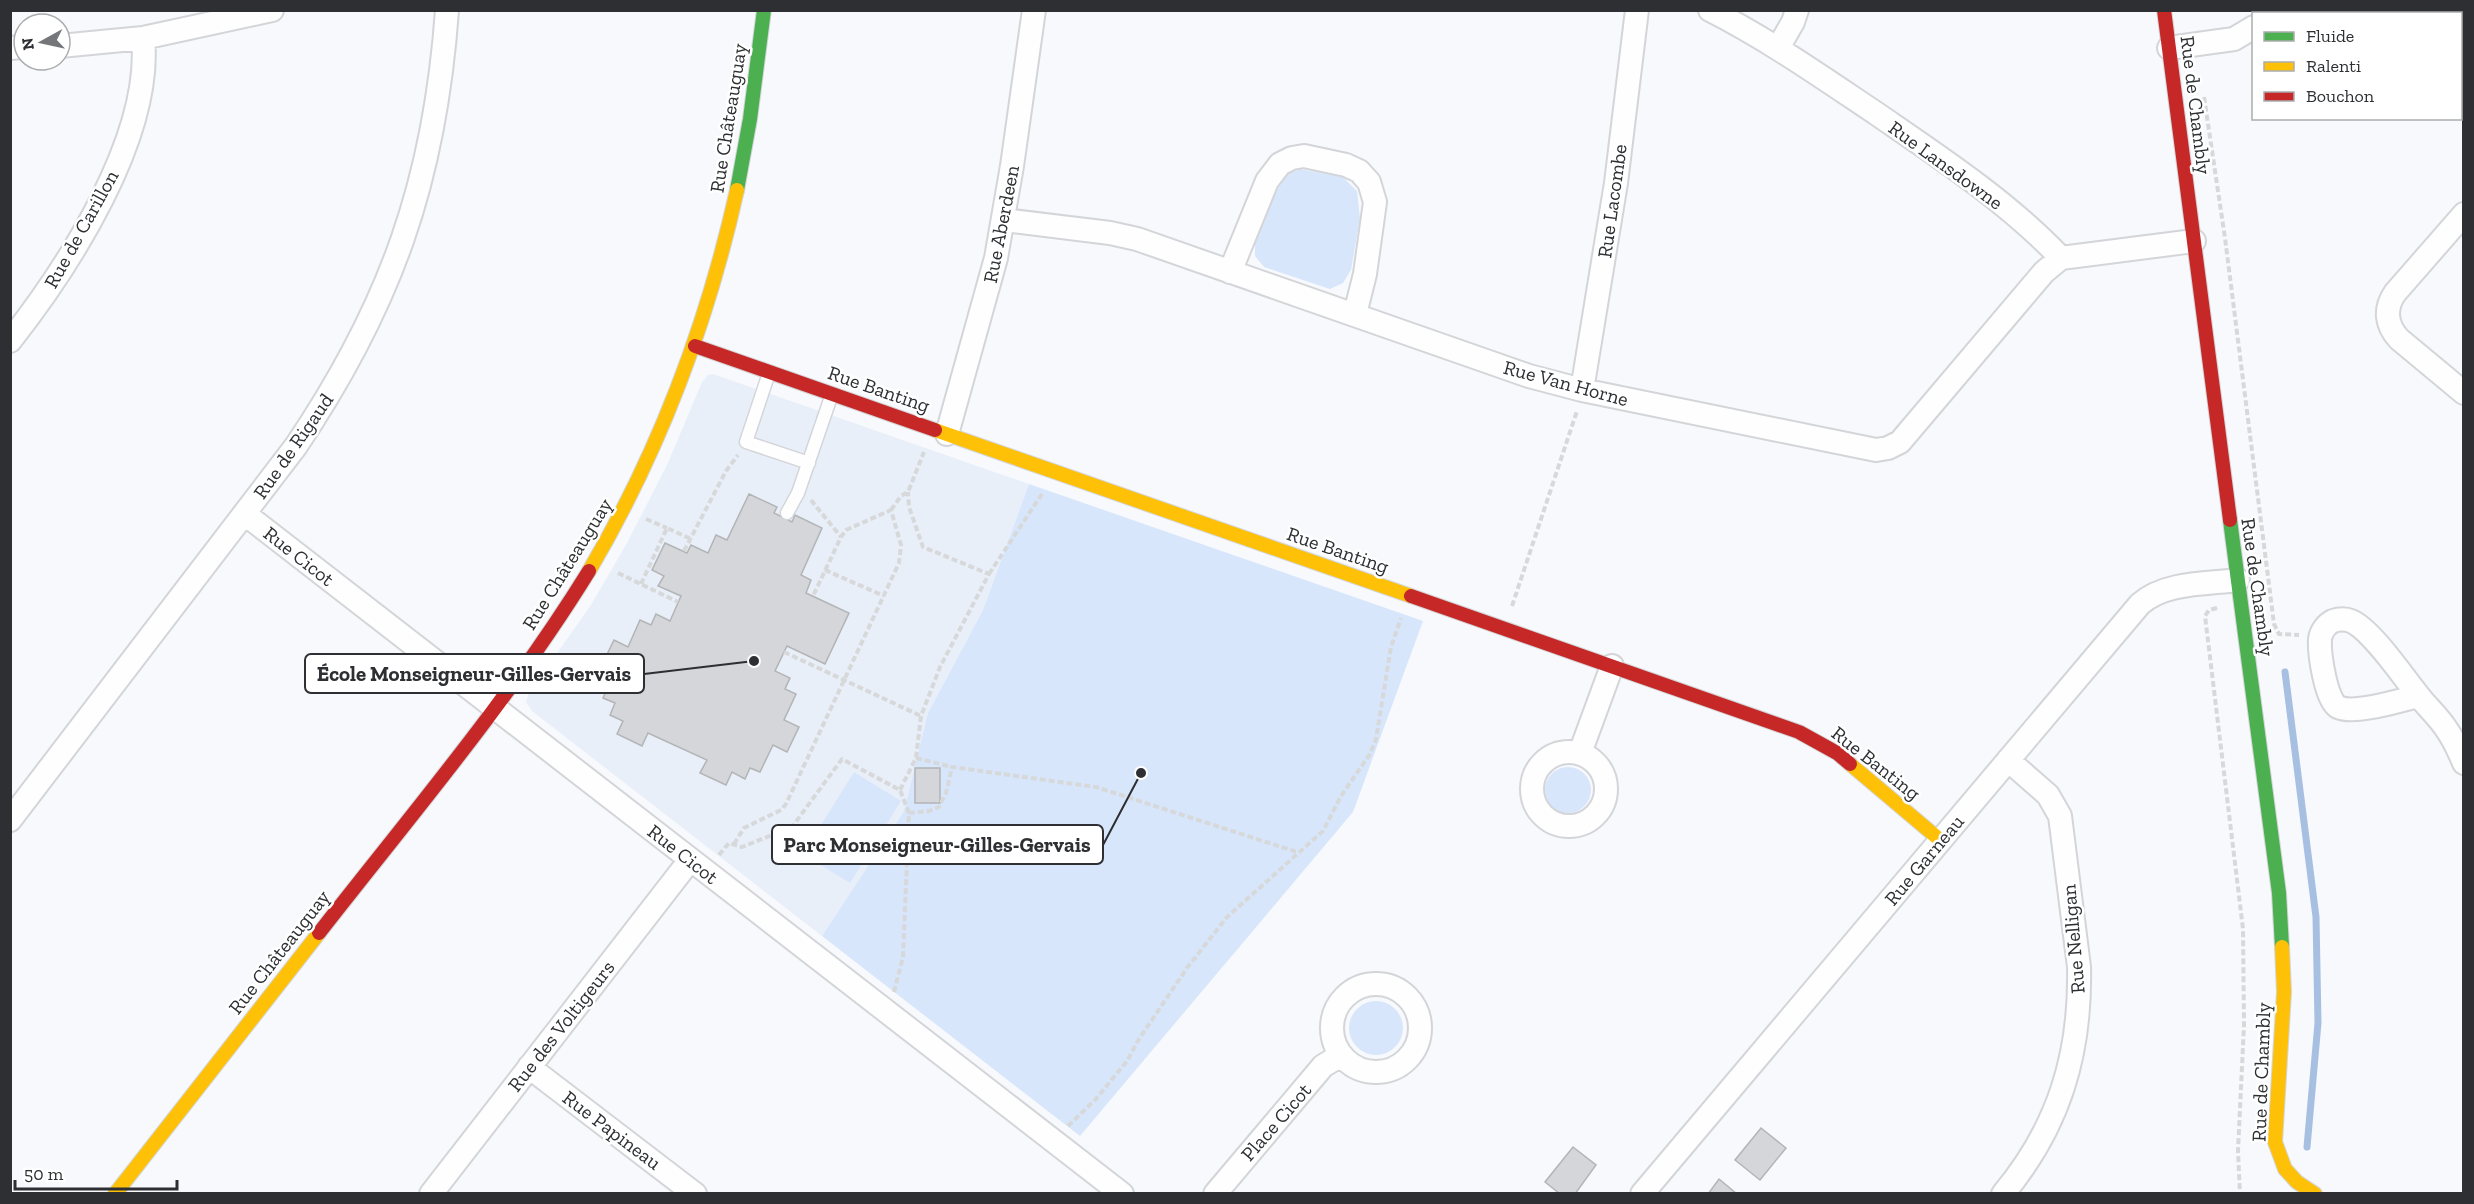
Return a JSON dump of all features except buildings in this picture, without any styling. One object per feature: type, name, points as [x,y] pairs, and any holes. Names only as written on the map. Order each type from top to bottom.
[{"type":"street","points":[[72,45],[143,38],[272,10]]},
{"type":"street","name":"Rue de Rigaud","points":[[10,820],[244,514],[326,402],[364,335],[386,286],[408,226],[433,133],[447,10]]},
{"type":"street","name":"Rue Châteauguay","points":[[115,1194],[495,707],[596,562],[639,480],[695,346],[721,258],[736,196],[748,133],[764,10]]},
{"type":"street","name":"Rue Aberdeen","points":[[947,434],[986,298],[1004,220],[1034,10]]},
{"type":"street","name":"Rue Lacombe","points":[[1580,399],[1616,183],[1637,10]]},
{"type":"street","name":"Rue Lansdowne","points":[[1710,10],[1778,48],[1971,180],[2042,238],[2061,258]]},
{"type":"street","points":[[1778,48],[1797,10]]},
{"type":"street","name":"Rue de Chambly","points":[[2164,10],[2279,893],[2284,992],[2274,1133],[2277,1151],[2285,1168],[2297,1182],[2315,1194]]},
{"type":"street","points":[[2169,48],[2234,39],[2252,28]]},
{"type":"street","name":"Rue de Carillon","points":[[10,341],[67,259],[93,215],[113,172],[130,129],[142,87],[146,62],[143,38]]},
{"type":"street","points":[[1230,272],[1268,181],[1280,164],[1292,158],[1304,156],[1346,165],[1364,176],[1372,188],[1375,202],[1365,274],[1355,314]]},
{"type":"street","points":[[2463,214],[2395,293],[2389,304],[2388,317],[2391,329],[2399,339],[2463,393]]},
{"type":"street","name":"Rue Van Horne","points":[[1004,220],[1124,236],[1529,376],[1580,399],[1876,450],[1888,448],[1904,437],[2044,272],[2061,258]]},
{"type":"street","points":[[2061,258],[2194,241]]},
{"type":"street","name":"Rue Banting","points":[[695,346],[1783,726],[1812,738],[1848,763],[1940,840]]},
{"type":"street","name":"Rue Cicot","points":[[244,514],[1122,1194]]},
{"type":"street","name":"Rue Garneau","points":[[1642,1194],[2145,599],[2173,588],[2238,580]]},
{"type":"street","points":[[2418,696],[2353,709],[2344,709],[2335,705],[2329,698],[2326,681],[2320,640],[2323,630],[2330,623],[2340,620],[2354,623],[2398,667],[2418,696],[2448,731],[2463,763]]},
{"type":"street","points":[[1580,753],[1612,666]]},
{"type":"street","name":"Rue Nelligan","points":[[2003,1194],[2035,1151],[2058,1105],[2072,1057],[2079,990],[2079,967],[2060,816],[2048,795],[2008,760]]},
{"type":"street","name":"Rue des Voltigeurs","points":[[431,1194],[690,860]]},
{"type":"street","name":"Place Cicot","points":[[1215,1194],[1323,1066],[1341,1054]]},
{"type":"street","name":"Rue Papineau","points":[[529,1067],[695,1194]]},
{"type":"lane","points":[[769,372],[746,442],[809,463]]},
{"type":"lane","points":[[787,513],[798,493],[831,394]]},
{"type":"path","name":"Rue de Chambly","points":[[2204,93],[2225,238],[2274,624],[2276,631],[2282,635],[2302,635]]},
{"type":"path","points":[[1510,612],[1580,399]]},
{"type":"path","points":[[684,551],[726,471],[746,442]]},
{"type":"path","points":[[926,445],[908,492],[909,507],[923,547],[989,574]]},
{"type":"path","points":[[900,790],[916,758],[921,716],[940,668],[989,574],[1046,488]]},
{"type":"path","points":[[813,596],[846,530],[891,510],[901,496],[908,492]]},
{"type":"path","points":[[798,493],[809,498],[841,537]]},
{"type":"path","points":[[734,844],[744,828],[781,810],[786,804],[845,680],[901,555],[901,545],[891,510]]},
{"type":"path","points":[[639,516],[691,539]]},
{"type":"path","points":[[641,584],[667,528]]},
{"type":"path","points":[[609,569],[678,602]]},
{"type":"path","points":[[825,570],[884,596]]},
{"type":"path","name":"Rue de Chambly","points":[[2214,608],[2206,614],[2207,636],[2243,929],[2245,1002],[2238,1151],[2240,1194]]},
{"type":"path","points":[[1066,1128],[1096,1099],[1127,1061],[1139,1039],[1187,968],[1227,917],[1323,831],[1341,796],[1370,754],[1377,739],[1391,647],[1404,612]]},
{"type":"path","points":[[784,652],[921,716]]},
{"type":"path","points":[[916,758],[952,767],[1096,787],[1298,852]]},
{"type":"path","points":[[717,858],[729,843],[742,847],[792,826],[842,759],[900,790],[909,813],[903,957],[892,994]]},
{"type":"path","points":[[909,813],[929,811],[939,807],[946,793],[952,767]]},
{"type":"shaded area","points":[[1299,169],[1343,177],[1357,191],[1360,218],[1351,270],[1343,283],[1330,289],[1264,267],[1255,256],[1255,238],[1277,190],[1287,175]]},
{"type":"shaded area","points":[[713,374],[1029,484],[983,610],[928,713],[904,811],[822,936],[532,711],[526,702],[529,693],[591,605],[627,543],[667,465],[702,382],[708,375]]},
{"type":"shaded area","points":[[1029,484],[1423,621],[1353,812],[1080,1136],[822,936],[904,811],[928,713],[983,610]]},
{"type":"shaded area","points":[[1568,767],[1584,774],[1591,790],[1584,806],[1568,813],[1552,806],[1545,790],[1552,774]]},
{"type":"shaded area","points":[[854,772],[901,801],[850,883],[803,854]]},
{"type":"shaded area","points":[[1371,1001],[1381,1001],[1395,1009],[1401,1018],[1403,1028],[1401,1038],[1395,1047],[1381,1055],[1371,1055],[1354,1043],[1349,1033],[1349,1023],[1361,1006]]},
{"type":"waterway","points":[[2285,672],[2316,917],[2318,1023],[2307,1147]]},
{"type":"traffic: fast","points":[[737,190],[750,119],[764,10]]},
{"type":"traffic: fast","points":[[2230,520],[2279,893],[2282,947]]},
{"type":"traffic: slow","points":[[589,571],[637,480],[678,386],[711,290],[737,190]]},
{"type":"traffic: slow","points":[[935,430],[1411,596]]},
{"type":"traffic: slow","points":[[1850,764],[1940,840]]},
{"type":"traffic: slow","points":[[115,1194],[319,933]]},
{"type":"traffic: slow","points":[[2282,947],[2284,992],[2275,1142],[2285,1169],[2297,1182],[2315,1194]]},
{"type":"traffic: jam","points":[[2164,10],[2230,520]]},
{"type":"traffic: jam","points":[[695,346],[935,430]]},
{"type":"traffic: jam","points":[[319,933],[493,711],[589,571]]},
{"type":"traffic: jam","points":[[1411,596],[1799,732],[1837,753],[1850,764]]},
{"type":"place","name":"École Monseigneur-Gilles-Gervais","points":[[754,661]]},
{"type":"place","name":"Parc Monseigneur-Gilles-Gervais","points":[[1141,773]]}]
